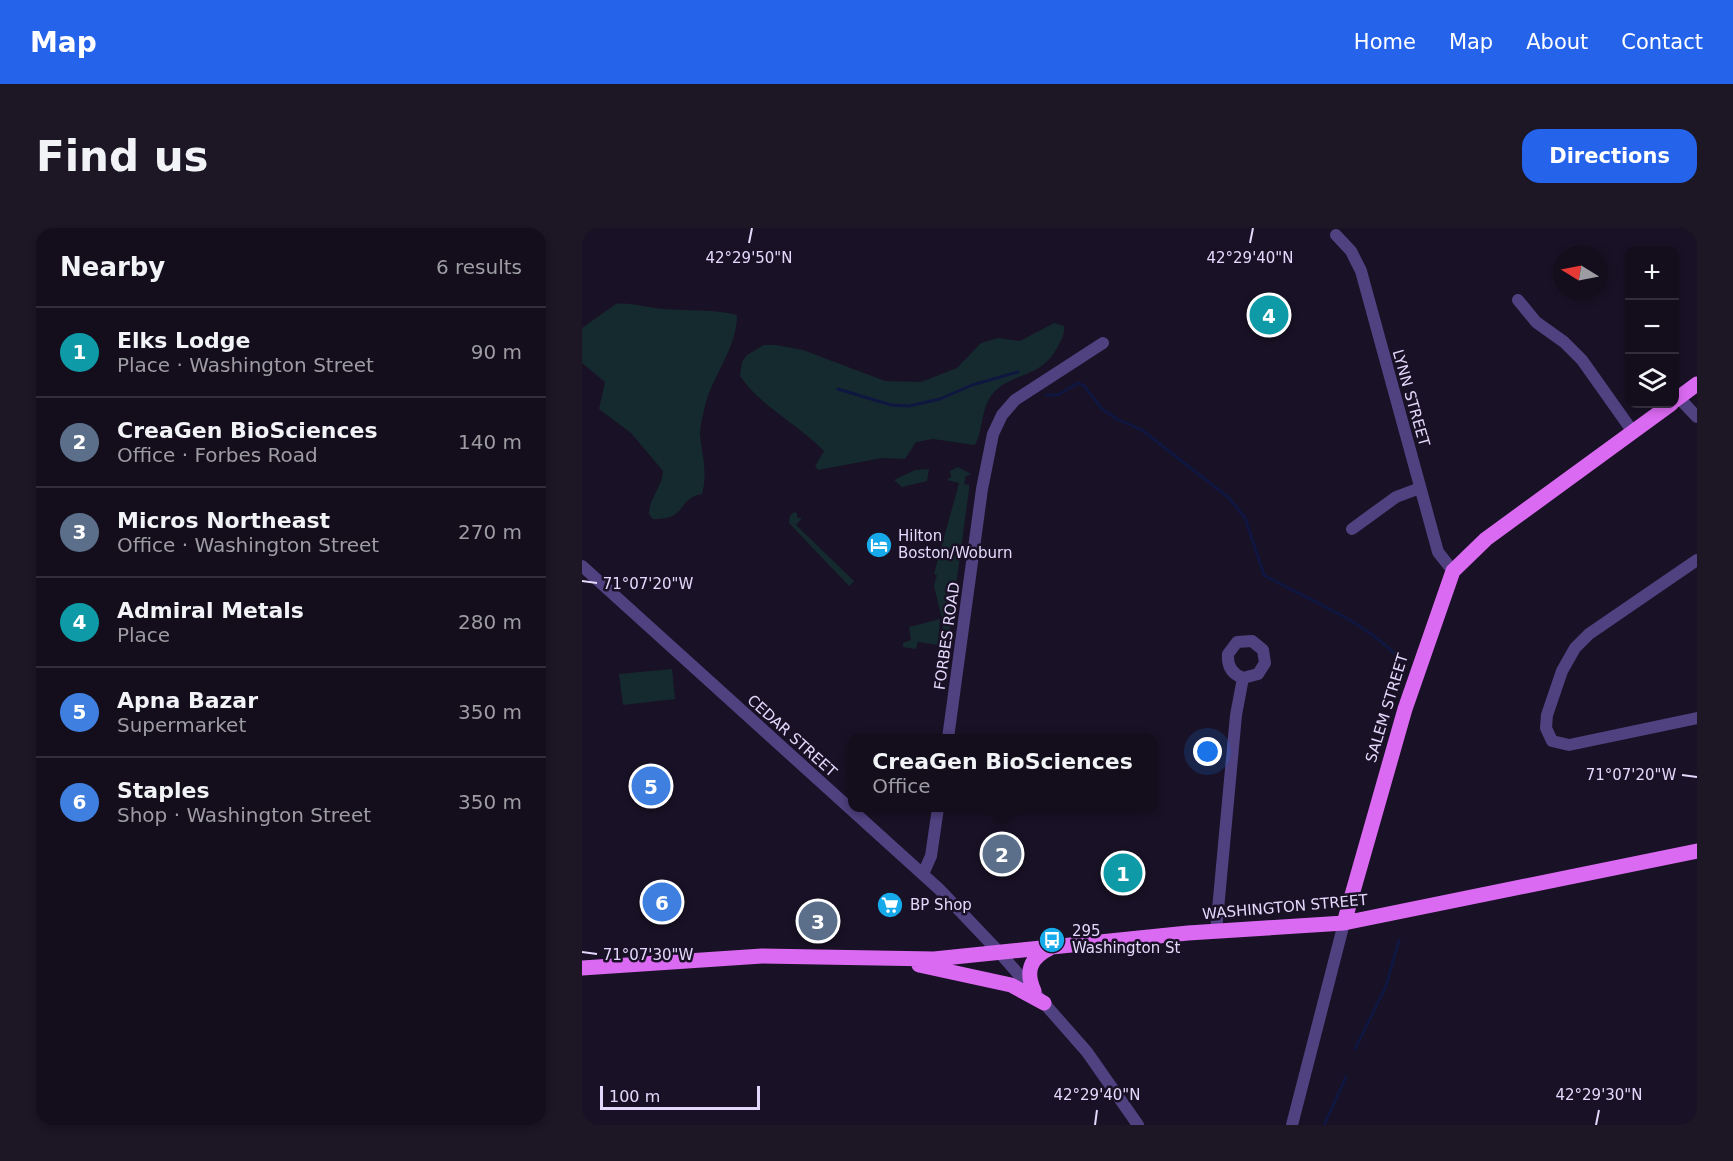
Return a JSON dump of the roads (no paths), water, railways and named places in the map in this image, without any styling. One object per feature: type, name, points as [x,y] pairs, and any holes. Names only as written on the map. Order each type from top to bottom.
[{"type":"main road","name":"SALEM STREET","points":[[1679,398],[1697,384]]},
{"type":"main road","name":"SALEM STREET","points":[[1344,923],[1407,702],[1453,571],[1480,544],[1666,408]]},
{"type":"main road","name":"WASHINGTON STREET","points":[[582,968],[762,956],[893,960],[948,958],[1216,931],[1344,923],[1697,851]]},
{"type":"main road","points":[[1039,997],[1029,974],[1030,966],[1037,955],[1050,948]]},
{"type":"main road","points":[[893,960],[997,981],[1039,997]]},
{"type":"street","name":"LYNN STREET","points":[[1336,235],[1350,251],[1361,272],[1438,552],[1453,571]]},
{"type":"street","points":[[1518,300],[1536,322],[1564,342],[1582,360],[1633,432]]},
{"type":"street","name":"FORBES ROAD","points":[[949,734],[982,489],[993,434],[1002,415],[1015,400],[1103,343]]},
{"type":"street","points":[[1679,404],[1697,417]]},
{"type":"street","points":[[1352,529],[1396,497],[1420,488]]},
{"type":"street","points":[[1697,560],[1589,634],[1575,648],[1562,671],[1549,709],[1546,728],[1551,740],[1562,744],[1573,744],[1697,718]]},
{"type":"street","name":"CEDAR STREET","points":[[582,566],[848,807]]},
{"type":"street","points":[[1216,931],[1235,725],[1243,678]]},
{"type":"street","name":"CEDAR STREET","points":[[854,812],[922,874],[999,952],[1087,1052],[1138,1125]]},
{"type":"street","points":[[922,874],[931,856],[937,812]]},
{"type":"street","name":"SALEM STREET","points":[[1292,1125],[1344,923]]},
{"type":"waterway","points":[[838,389],[891,405],[909,406],[940,399],[972,385],[1018,372]]},
{"type":"waterway","points":[[1046,395],[1058,395],[1078,383],[1084,386],[1102,409],[1117,419],[1142,430],[1229,498],[1245,518],[1264,575],[1357,625],[1391,650],[1405,665]]},
{"type":"waterway","points":[[1355,1049],[1386,986],[1399,940]]},
{"type":"waterway","points":[[1324,1125],[1346,1077]]},
{"type":"place","name":"Admiral Metals","points":[[1269,315]]},
{"type":"place","name":"Hilton Boston/Woburn","points":[[879,545]]},
{"type":"place","name":"Apna Bazar","points":[[651,786]]},
{"type":"place","name":"CreaGen BioSciences","points":[[1002,854]]},
{"type":"place","name":"Elks Lodge","points":[[1123,873]]},
{"type":"place","name":"Staples","points":[[662,902]]},
{"type":"place","name":"BP Shop","points":[[890,905]]},
{"type":"place","name":"Micros Northeast","points":[[818,921]]},
{"type":"place","name":"295 Washington St","points":[[1052,940]]}]
